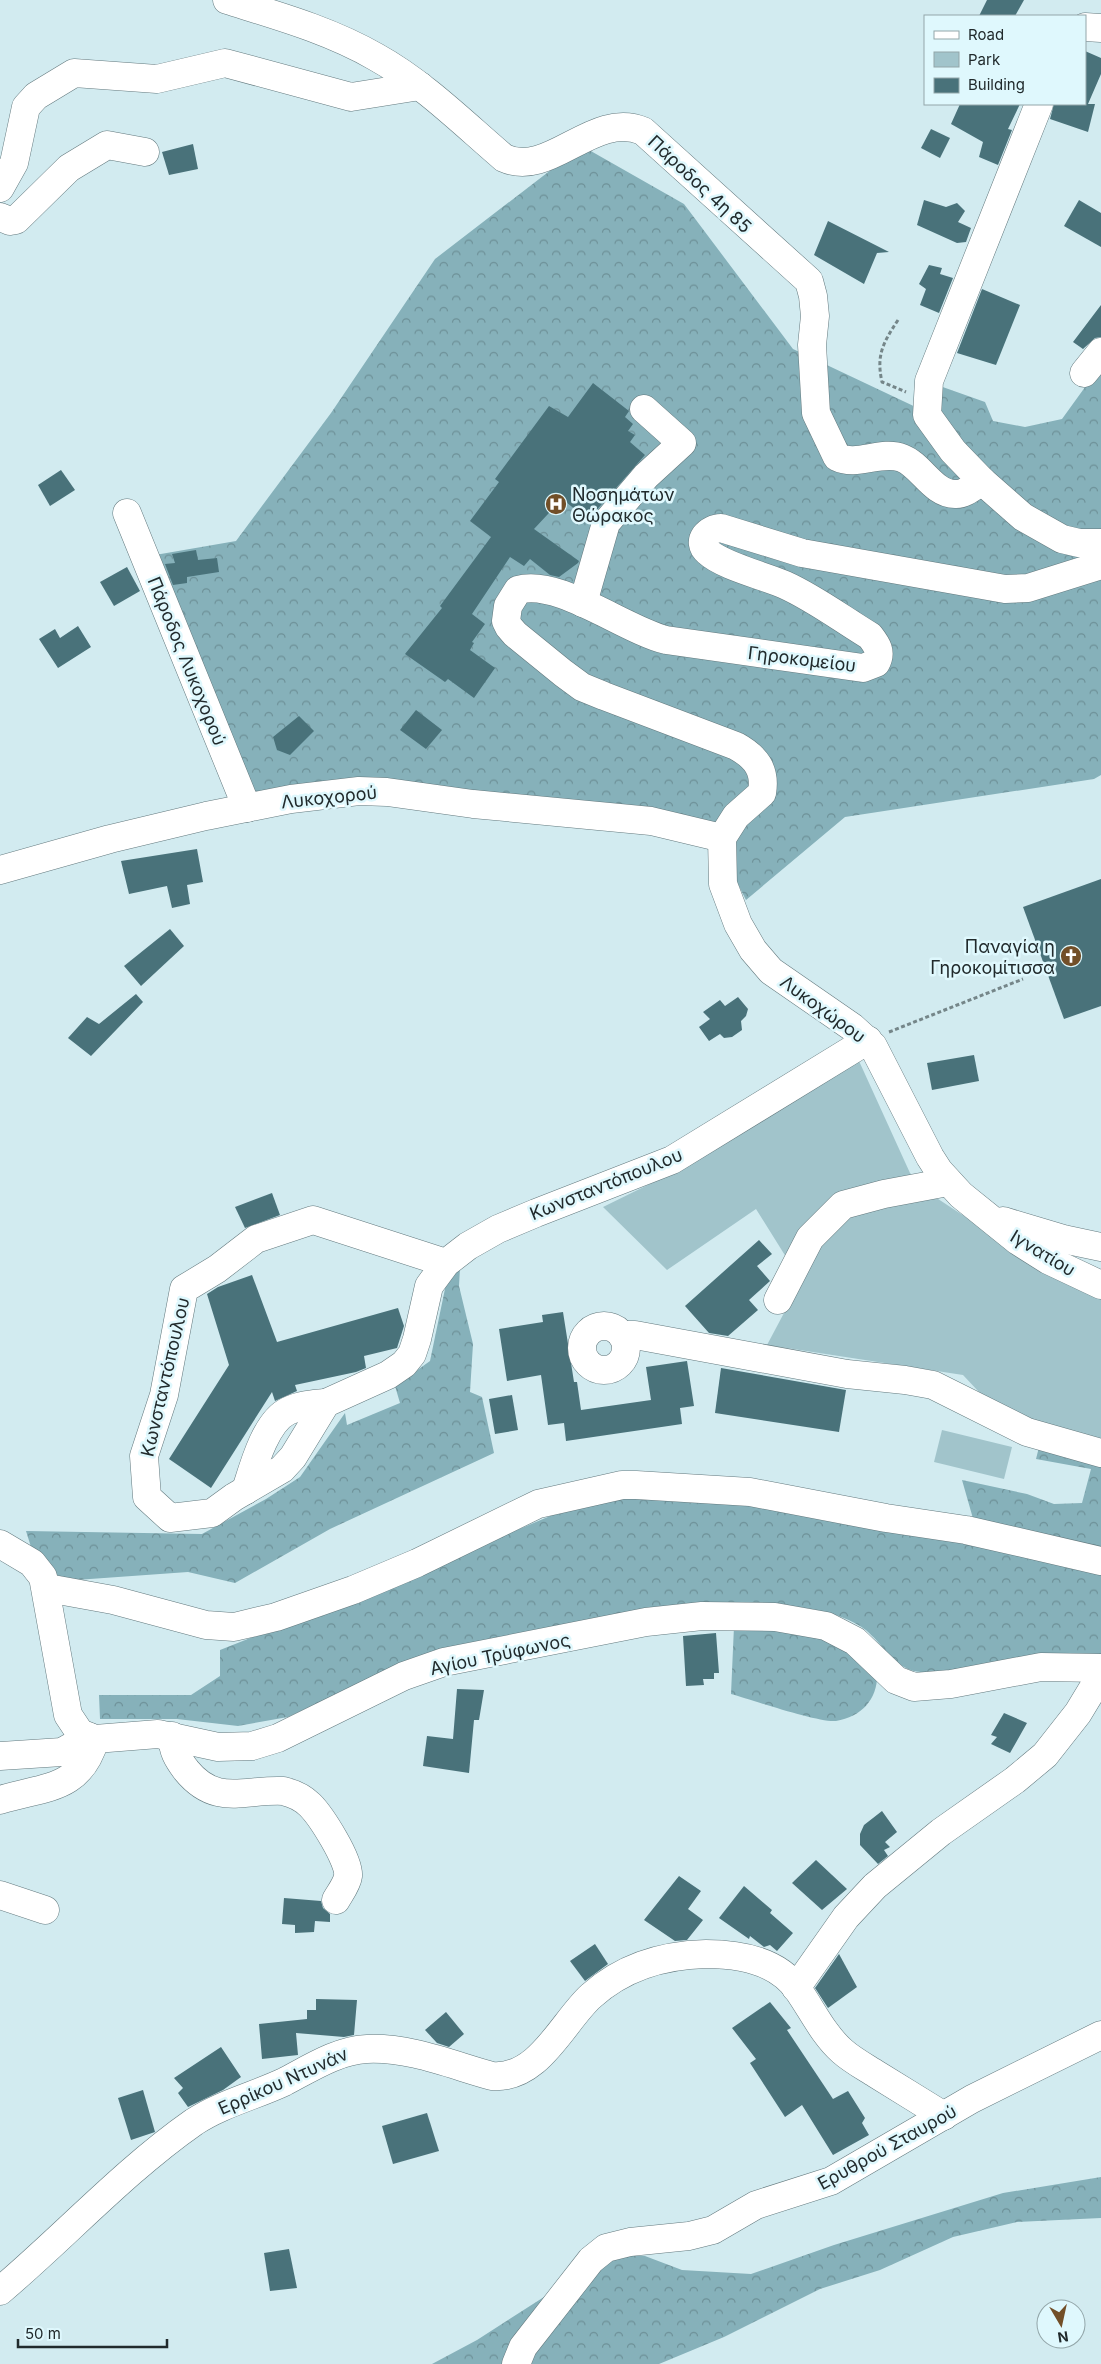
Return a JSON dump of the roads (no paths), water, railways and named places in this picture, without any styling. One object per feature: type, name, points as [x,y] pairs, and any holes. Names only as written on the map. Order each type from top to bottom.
[{"type":"street","name":"Πάροδος 4η 85","points":[[227,0],[283,16],[354,45],[382,60],[420,86],[504,158],[516,163],[532,163],[589,136],[618,126],[632,126],[643,131],[808,281],[813,296],[815,316],[812,345],[816,413],[837,458],[847,461],[895,456],[904,459],[944,492],[956,494],[982,481]]},
{"type":"street","points":[[1086,27],[1101,28]]},
{"type":"street","points":[[0,188],[14,163],[26,107],[36,96],[74,73],[157,79],[225,63],[351,97],[420,86]]},
{"type":"street","points":[[1040,105],[929,381],[927,415],[954,451],[982,481],[1023,517],[1062,539],[1079,543],[1101,543]]},
{"type":"street","points":[[0,217],[10,221],[16,220],[69,168],[107,145],[145,152]]},
{"type":"street","points":[[1084,373],[1101,352]]},
{"type":"street","points":[[583,603],[606,523],[646,476],[682,443],[644,409]]},
{"type":"street","name":"Πάροδος Λυκοχορού","points":[[127,514],[247,808]]},
{"type":"street","name":"Γηροκομείου","points":[[722,838],[736,816],[762,793],[763,772],[756,760],[736,746],[582,686],[515,634],[506,621],[510,600],[518,590],[542,588],[583,603],[648,635],[666,640],[863,668],[870,667],[879,657],[876,644],[870,636],[787,585],[715,557],[704,547],[703,542],[707,532],[711,528],[721,528],[802,553],[1005,589],[1028,588],[1101,566]]},
{"type":"street","name":"Λυκοχορού","points":[[0,870],[127,835],[247,808],[330,794],[388,792],[481,805],[650,821],[722,838]]},
{"type":"street","name":"Λυκοχώρου","points":[[722,838],[722,876],[726,893],[738,924],[753,950],[778,976],[868,1040],[877,1052],[930,1157],[948,1182],[987,1216]]},
{"type":"street","name":"Κωνσταντόπουλου","points":[[446,1263],[313,1220],[256,1239],[216,1269],[184,1289],[164,1395],[144,1456],[147,1497],[170,1518],[212,1513],[289,1462],[326,1404],[388,1375],[404,1364],[412,1354],[417,1339],[429,1286],[446,1263],[477,1240],[498,1229],[672,1160],[868,1040]]},
{"type":"street","points":[[778,1300],[810,1238],[843,1205],[884,1194],[948,1182]]},
{"type":"street","points":[[987,1216],[1056,1237],[1101,1247]]},
{"type":"street","name":"Ιγνατίου","points":[[987,1216],[1035,1252],[1101,1285]]},
{"type":"street","points":[[622,1335],[635,1334],[847,1374],[905,1380],[933,1386],[1027,1432],[1101,1453]]},
{"type":"street","points":[[46,1588],[114,1600],[206,1625],[234,1627],[276,1617],[353,1590],[417,1562],[538,1504],[629,1485],[750,1492],[886,1518],[966,1530],[1101,1561]]},
{"type":"street","points":[[0,1544],[36,1566],[44,1577],[66,1709],[76,1729],[92,1738]]},
{"type":"street","name":"Αγίου Τρύφωνος","points":[[92,1738],[144,1734],[172,1736],[218,1747],[252,1746],[278,1738],[404,1676],[444,1662],[646,1622],[689,1617],[775,1617],[826,1626],[854,1641],[896,1680],[914,1686],[951,1684],[1041,1667],[1101,1668]]},
{"type":"street","points":[[796,1988],[846,1917],[875,1886],[941,1832],[1015,1780],[1045,1754],[1078,1713],[1101,1676]]},
{"type":"street","points":[[172,1736],[174,1753],[190,1775],[204,1788],[231,1795],[283,1791],[310,1805],[341,1853],[347,1868],[348,1878],[336,1900]]},
{"type":"street","points":[[0,1756],[62,1752],[92,1738]]},
{"type":"street","points":[[0,1800],[59,1784],[77,1774],[90,1757],[92,1738]]},
{"type":"street","points":[[0,1896],[45,1910]]},
{"type":"street","name":"Ερρίκου Ντυνάν","points":[[0,2291],[144,2163],[193,2123],[224,2106],[263,2092],[348,2051],[368,2048],[385,2049],[431,2058],[492,2076],[503,2076],[539,2056],[584,2003],[601,1988],[637,1966],[670,1958],[704,1954],[744,1958],[771,1967],[786,1977],[796,1988],[821,2026],[842,2051],[944,2116]]},
{"type":"street","name":"Ερυθρού Σταυρού","points":[[516,2364],[523,2347],[591,2260],[602,2251],[624,2243],[689,2236],[718,2228],[756,2205],[810,2189],[840,2176],[1011,2079],[1101,2036]]},
{"type":"place","name":"Νοσημάτων Θώρακος","points":[[556,504]]},
{"type":"place","name":"Παναγία η Γηροκομίτισσα","points":[[1071,956]]}]
